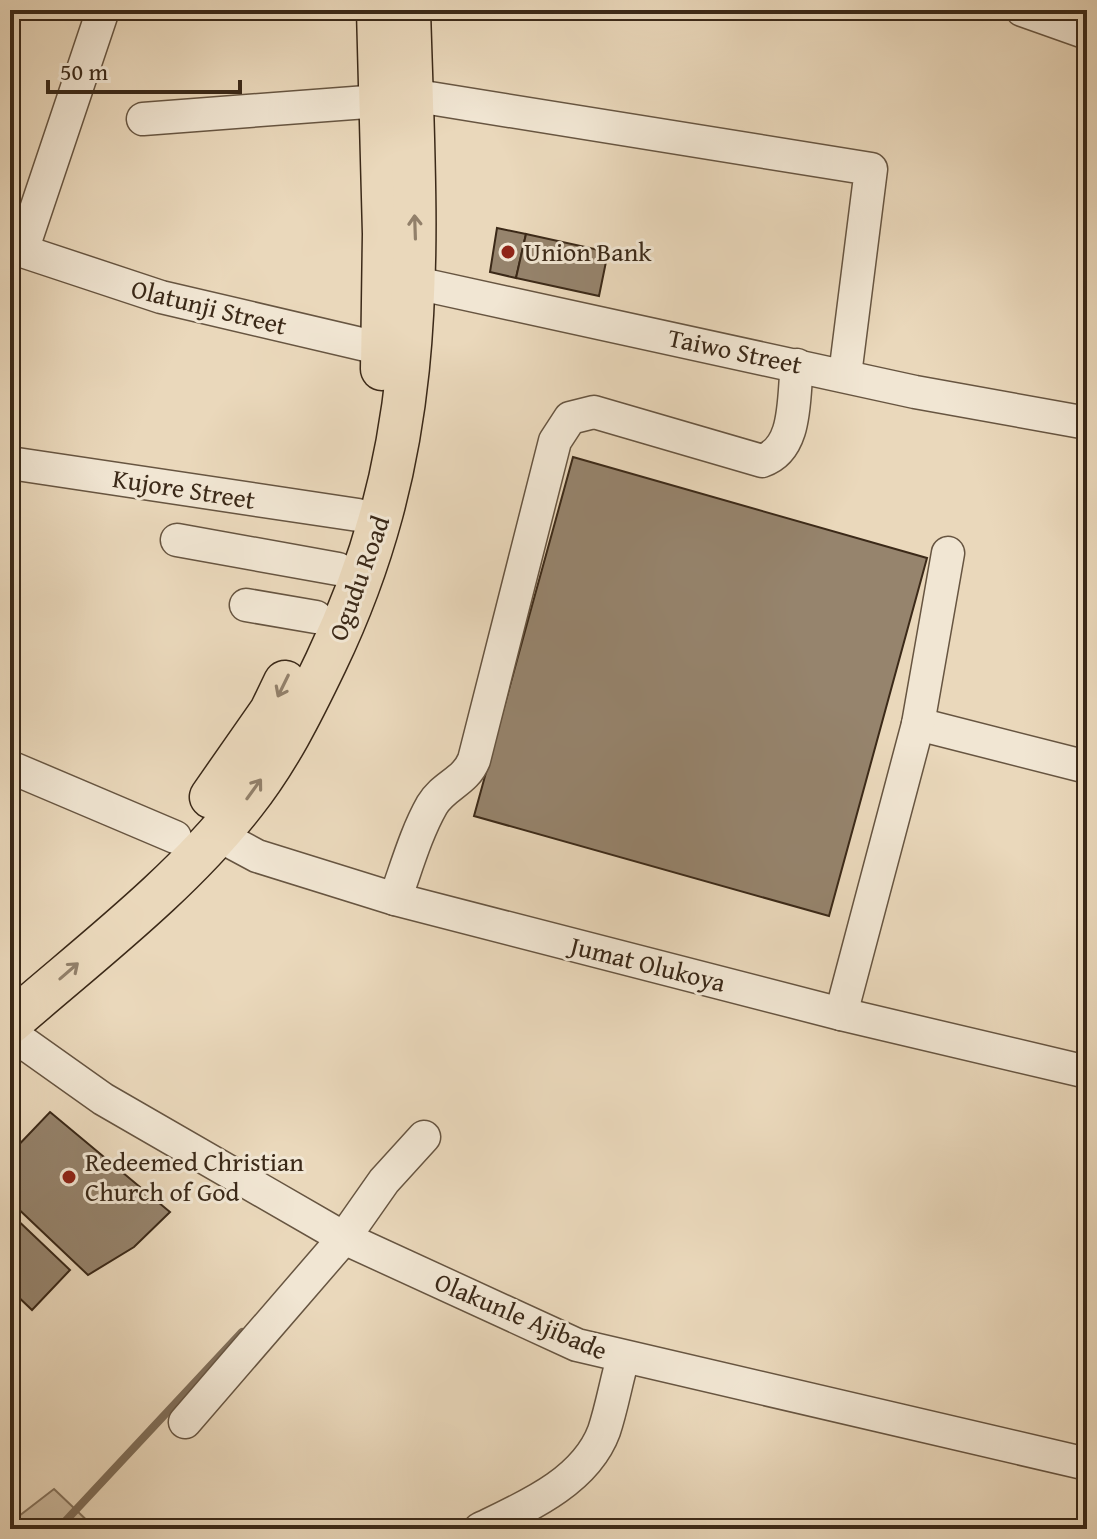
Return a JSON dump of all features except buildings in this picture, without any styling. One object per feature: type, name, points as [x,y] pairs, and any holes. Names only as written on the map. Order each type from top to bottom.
[{"type":"main road","name":"Ogudu Road","points":[[378,10],[396,98]]},
{"type":"main road","name":"Ogudu Road","points":[[10,1023],[156,894],[216,834],[277,757],[304,709],[356,596],[393,476],[400,279],[396,98],[409,10]]},
{"type":"main road","name":"Ogudu Road","points":[[10,984],[113,899],[175,837],[213,796],[271,711],[338,569],[358,515],[378,407],[398,353]]},
{"type":"street","points":[[16,249],[103,10]]},
{"type":"street","points":[[1022,10],[1087,33]]},
{"type":"street","points":[[143,119],[396,98],[871,169],[845,375]]},
{"type":"street","name":"Olatunji Street","points":[[16,249],[161,297],[398,353]]},
{"type":"street","name":"Taiwo Street","points":[[400,279],[797,365],[1087,423]]},
{"type":"street","points":[[395,899],[432,805],[442,791],[468,775],[474,760],[555,441],[570,418],[594,412],[762,461],[775,456],[787,444],[797,365]]},
{"type":"street","name":"Kujore Street","points":[[10,463],[358,515]]},
{"type":"street","points":[[177,540],[338,569]]},
{"type":"street","points":[[841,1014],[918,724],[948,553]]},
{"type":"street","points":[[246,605],[316,617]]},
{"type":"street","points":[[918,724],[1087,767]]},
{"type":"street","points":[[10,767],[175,837]]},
{"type":"street","name":"Jumat Olukoya","points":[[216,834],[257,856],[395,899],[841,1014],[1087,1072]]},
{"type":"street","name":"Olakunle Ajibade","points":[[10,1033],[103,1099],[344,1238],[577,1345],[1087,1464]]},
{"type":"street","points":[[185,1422],[344,1238],[384,1181],[424,1137]]},
{"type":"street","points":[[480,1529],[558,1487],[586,1461],[603,1433],[623,1358]]},
{"type":"shaded area","points":[[54,1489],[96,1529],[10,1529],[10,1523]]},
{"type":"waterway","points":[[58,1529],[242,1332]]},
{"type":"place","name":"Union Bank","points":[[508,252]]},
{"type":"place","name":"Redeemed Christian Church of God","points":[[69,1177]]}]
